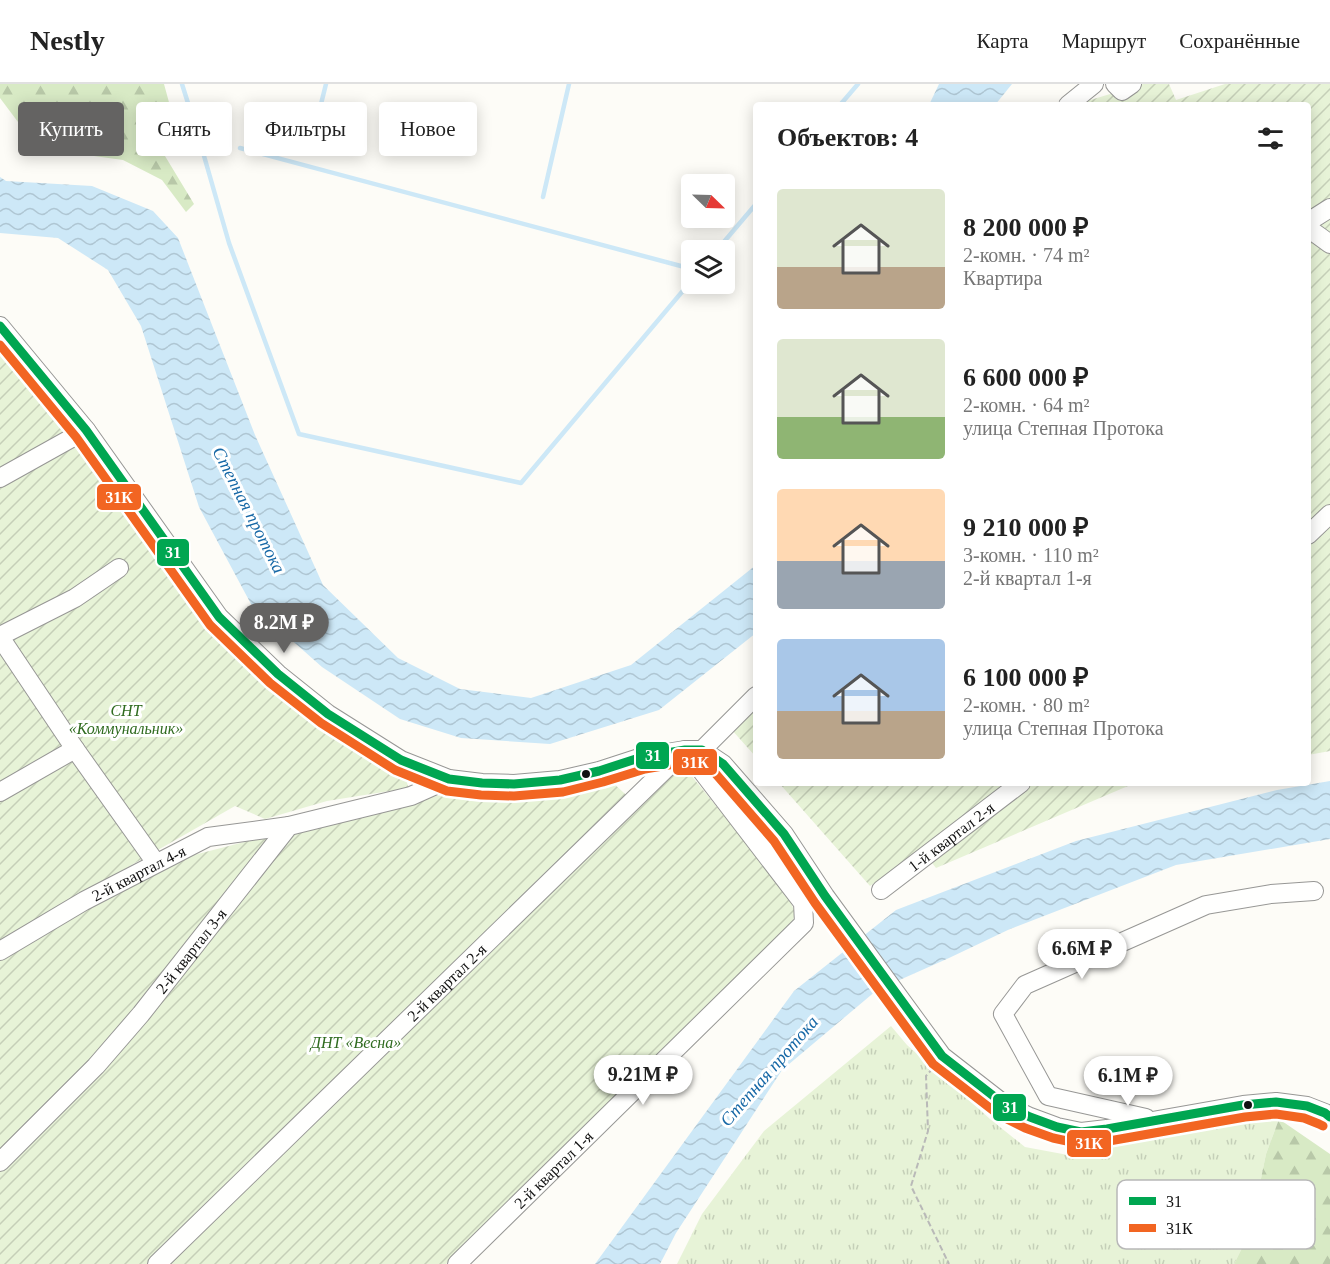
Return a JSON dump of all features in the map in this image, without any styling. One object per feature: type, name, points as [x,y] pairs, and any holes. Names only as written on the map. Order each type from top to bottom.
[{"type":"street","points":[[1072,102],[1094,84]]},
{"type":"street","points":[[1116,84],[1122,90],[1132,84]]},
{"type":"street","points":[[1311,220],[1330,208]]},
{"type":"street","points":[[1311,230],[1330,244]]},
{"type":"street","points":[[0,326],[86,430],[219,617],[278,674],[328,714],[401,760],[449,779],[514,784],[560,780],[599,771],[642,757],[693,750],[723,764],[784,834],[828,900],[942,1056],[1005,1105],[1057,1127],[1081,1132],[1243,1105],[1276,1102],[1307,1106],[1328,1113]]},
{"type":"street","points":[[0,478],[86,430]]},
{"type":"street","points":[[1311,532],[1330,513]]},
{"type":"street","points":[[119,568],[75,598],[0,637],[75,749],[156,863]]},
{"type":"street","name":"2-й квартал 2-я","points":[[157,1264],[693,750],[753,699]]},
{"type":"street","points":[[0,792],[75,749]]},
{"type":"street","name":"2-й квартал 1-я","points":[[457,1264],[804,923],[803,903],[698,766],[693,750]]},
{"type":"street","points":[[289,826],[411,796],[449,779]]},
{"type":"street","name":"1-й квартал 2-я","points":[[881,890],[1017,786]]},
{"type":"street","name":"2-й квартал 4-я","points":[[0,951],[84,901],[208,837],[289,826]]},
{"type":"street","name":"2-й квартал 3-я","points":[[0,1162],[96,1066],[141,1014],[289,826]]},
{"type":"street","points":[[1156,1120],[1048,1096],[1003,1014],[1025,985],[1206,905],[1271,894],[1314,891]]},
{"type":"path","points":[[942,1056],[926,1076],[928,1131],[911,1186],[949,1264]]},
{"type":"green space","points":[[0,84],[164,84],[169,102],[136,102],[136,156],[165,156],[194,204],[186,212],[162,180],[123,160],[94,156],[124,156],[124,102],[18,102],[18,122],[0,98]]},
{"type":"green space","points":[[1143,84],[1169,84],[1176,100],[1225,84],[1330,84],[1330,751],[1311,754],[1311,102],[1084,102]]},
{"type":"green space","points":[[0,344],[71,431],[0,470]]},
{"type":"green space","name":"СНТ «Коммунальник»","points":[[77,442],[212,626],[316,716],[405,776],[411,796],[396,790],[327,801],[265,819],[235,806],[0,943],[0,486]]},
{"type":"green space","points":[[753,710],[753,754],[731,729]]},
{"type":"green space","name":"ДНТ «Весна»","points":[[680,772],[690,774],[787,893],[795,913],[792,924],[446,1264],[0,1264],[0,958],[86,906],[190,856],[445,794],[470,801],[562,796],[611,781],[636,804],[659,780]]},
{"type":"green space","points":[[782,786],[1128,786],[936,868],[922,850],[870,886]]},
{"type":"green space","points":[[891,1026],[907,1045],[1025,1147],[1068,1155],[1253,1110],[1279,1119],[1266,1154],[1261,1180],[1117,1180],[1117,1249],[1242,1249],[1234,1264],[677,1264],[702,1214],[764,1131]]},
{"type":"green space","points":[[1279,1119],[1330,1154],[1330,1264],[1234,1264],[1242,1249],[1315,1249],[1315,1180],[1261,1180],[1266,1154]]},
{"type":"water","points":[[939,84],[1012,84],[997,102],[930,102]]},
{"type":"water","name":"Степная протока","points":[[0,177],[6,181],[92,186],[153,211],[178,238],[255,435],[323,585],[398,658],[460,689],[531,698],[631,665],[753,567],[753,635],[659,710],[550,744],[461,738],[400,719],[322,667],[251,604],[199,507],[141,326],[108,270],[58,238],[0,233]]},
{"type":"water","name":"Степная протока","points":[[1330,781],[1330,839],[1176,865],[1010,929],[877,990],[782,1070],[676,1233],[660,1264],[595,1264],[794,991],[896,910],[1076,841],[1277,790]]},
{"type":"waterway","points":[[182,84],[229,243],[299,434],[521,483],[681,293]]},
{"type":"waterway","points":[[322,102],[326,84]]},
{"type":"waterway","points":[[543,197],[569,84]]},
{"type":"waterway","points":[[843,102],[858,84]]},
{"type":"waterway","points":[[240,148],[681,266]]},
{"type":"waterway","points":[[725,240],[753,208]]},
{"type":"transit line","name":"31","points":[[0,326],[86,430],[219,617],[278,674],[328,714],[401,760],[449,779],[514,784],[560,780],[599,771],[642,757],[685,750],[702,750],[723,764],[784,834],[825,896],[942,1056],[1005,1105],[1057,1127],[1081,1132],[1243,1105],[1276,1102],[1307,1106],[1330,1117]]},
{"type":"transit line","name":"31К","points":[[0,345],[76,437],[210,625],[270,683],[321,723],[395,770],[447,791],[514,796],[563,792],[645,769],[698,762],[715,773],[774,841],[815,903],[933,1064],[999,1115],[1053,1138],[1081,1144],[1276,1114],[1304,1118],[1323,1126]]}]
